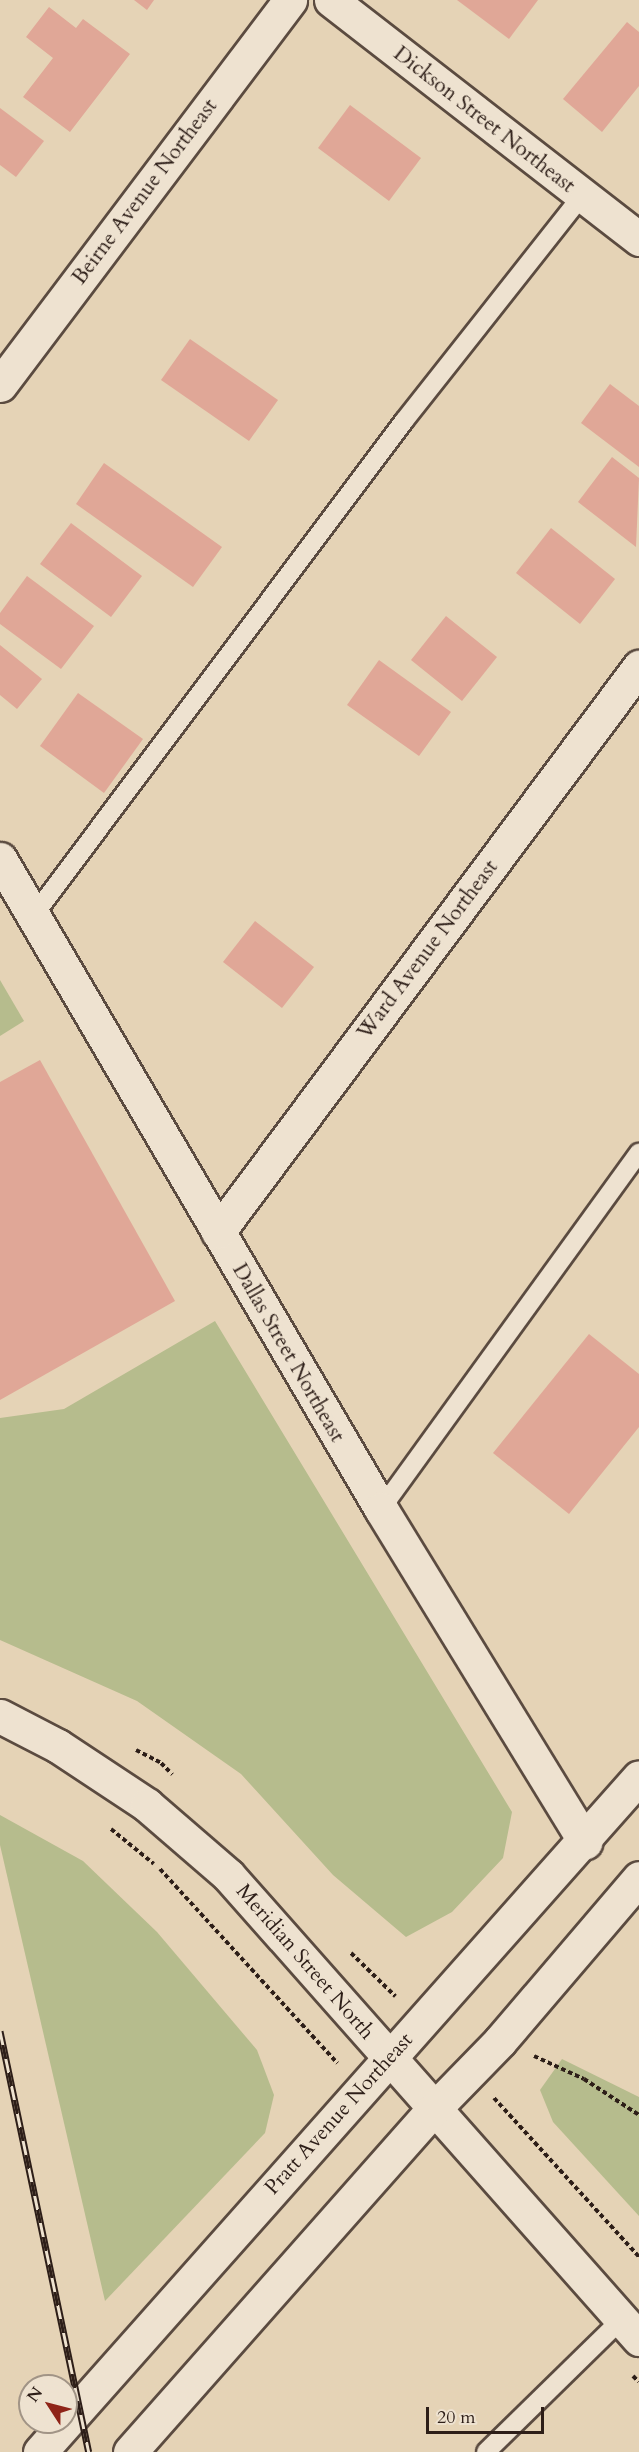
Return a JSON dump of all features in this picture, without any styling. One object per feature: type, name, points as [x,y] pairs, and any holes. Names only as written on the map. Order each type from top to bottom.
[{"type":"street","name":"Beirne Avenue Northeast","points":[[0,385],[290,0]]},
{"type":"street","name":"Dickson Street Northeast","points":[[331,0],[639,239]]},
{"type":"street","name":"Ward Avenue Northeast","points":[[218,1232],[639,667]]},
{"type":"street","name":"Dallas Street Northeast","points":[[0,858],[381,1509],[585,1842]]},
{"type":"street","name":"Meridian Street North","points":[[0,1716],[58,1746],[147,1805],[228,1875],[433,2110],[621,2332]]},
{"type":"street","name":"Pratt Avenue Northeast","points":[[40,2452],[388,2058],[585,1842],[639,1777]]},
{"type":"street","points":[[130,2452],[433,2110],[500,2041],[639,1878]]},
{"type":"lane","points":[[34,915],[404,421],[582,196]]},
{"type":"lane","points":[[381,1509],[639,1152]]},
{"type":"lane","points":[[486,2452],[520,2415],[621,2332]]},
{"type":"path","points":[[108,1827],[160,1869],[361,2089]]},
{"type":"path","points":[[500,2041],[584,2079],[639,2115]]},
{"type":"path","points":[[621,2332],[639,2382]]},
{"type":"green space","points":[[0,980],[24,1021],[0,1036]]},
{"type":"green space","points":[[215,1321],[512,1812],[503,1858],[452,1912],[406,1937],[333,1875],[241,1774],[137,1701],[0,1640],[0,1418],[64,1409]]},
{"type":"green space","points":[[0,1815],[83,1861],[157,1932],[257,2050],[274,2095],[265,2133],[105,2301],[0,1845]]},
{"type":"green space","points":[[562,2059],[639,2097],[639,2216],[553,2122],[540,2090]]},
{"type":"building","points":[[134,0],[154,0],[147,10]]},
{"type":"building","points":[[457,0],[538,0],[509,39]]},
{"type":"building","points":[[49,7],[76,28],[83,19],[130,54],[70,132],[23,97],[53,58],[26,37]]},
{"type":"building","points":[[627,22],[639,32],[639,86],[602,132],[563,99]]},
{"type":"building","points":[[350,105],[421,158],[389,201],[318,148]]},
{"type":"building","points":[[0,108],[44,141],[16,177],[0,165]]},
{"type":"building","points":[[190,339],[278,400],[249,441],[161,380]]},
{"type":"building","points":[[610,384],[639,406],[639,467],[581,423]]},
{"type":"building","points":[[612,457],[639,478],[636,547],[578,502]]},
{"type":"building","points":[[104,463],[222,547],[193,587],[76,504]]},
{"type":"building","points":[[71,523],[142,576],[111,617],[40,564]]},
{"type":"building","points":[[551,528],[615,579],[580,624],[516,573]]},
{"type":"building","points":[[27,576],[94,626],[61,669],[0,624],[0,613]]},
{"type":"building","points":[[446,616],[497,657],[462,701],[411,660]]},
{"type":"building","points":[[0,645],[42,679],[17,709],[0,695]]},
{"type":"building","points":[[379,660],[451,712],[419,756],[347,705]]},
{"type":"building","points":[[78,693],[143,739],[104,793],[40,746]]},
{"type":"building","points":[[255,921],[314,967],[282,1008],[223,962]]},
{"type":"building","points":[[40,1060],[175,1301],[0,1400],[0,1082]]},
{"type":"building","points":[[589,1334],[639,1374],[639,1427],[569,1514],[493,1453]]},
{"type":"railway","points":[[0,2031],[89,2452]]}]
